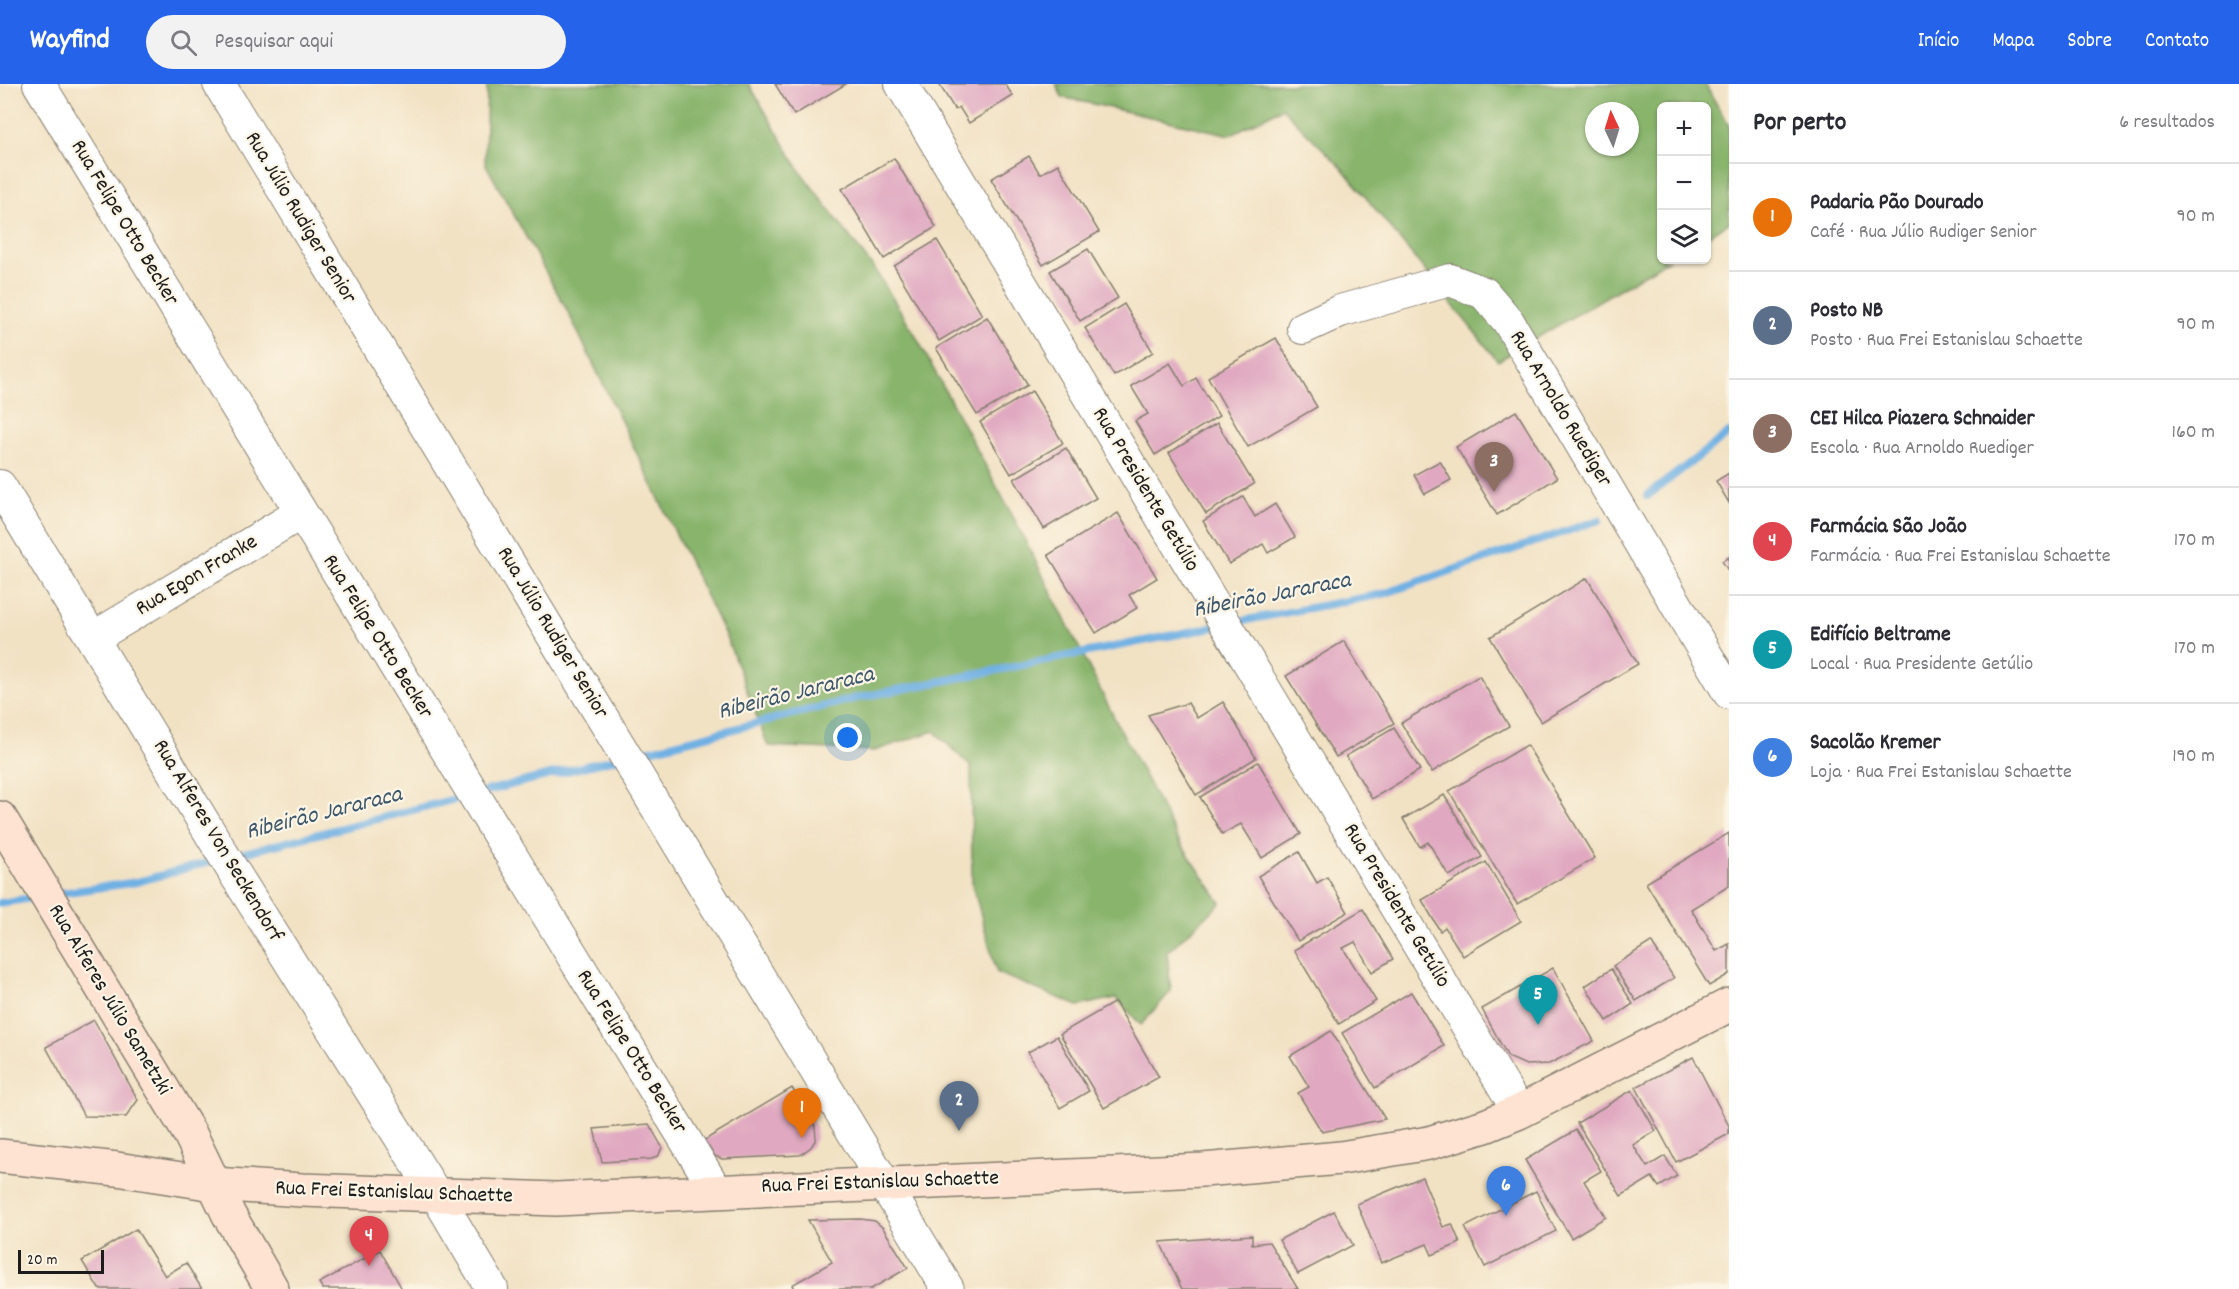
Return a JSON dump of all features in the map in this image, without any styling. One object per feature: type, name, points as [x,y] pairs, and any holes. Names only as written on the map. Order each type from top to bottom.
[{"type":"main road","name":"Rua Alferes Júlio Sametzki","points":[[0,818],[191,1136],[229,1215],[272,1289]]},
{"type":"main road","name":"Rua Frei Estanislau Schaette","points":[[0,1156],[117,1169],[214,1184],[436,1196],[556,1199],[716,1190],[1203,1170],[1341,1158],[1429,1143],[1485,1126],[1519,1112],[1729,1005]]},
{"type":"street","name":"Rua Felipe Otto Becker","points":[[39,84],[716,1190]]},
{"type":"street","name":"Rua Júlio Rudiger Senior","points":[[219,84],[948,1289]]},
{"type":"street","name":"Rua Presidente Getúlio","points":[[901,84],[1519,1112]]},
{"type":"street","name":"Rua Arnoldo Ruediger","points":[[1303,328],[1340,311],[1450,280],[1484,294],[1508,321],[1729,693]]},
{"type":"street","name":"Rua Alferes Von Seckendorf","points":[[0,486],[492,1289]]},
{"type":"street","name":"Rua Egon Franke","points":[[93,638],[301,513]]},
{"type":"green space","points":[[487,84],[749,84],[800,171],[875,270],[913,331],[1018,526],[1178,839],[1221,903],[1167,952],[1171,991],[1141,1025],[1116,998],[1078,1006],[997,973],[972,883],[971,767],[934,731],[874,751],[768,746],[728,641],[569,314],[485,163]]},
{"type":"green space","points":[[1056,84],[1705,84],[1729,126],[1729,223],[1711,234],[1711,102],[1657,102],[1657,264],[1661,264],[1498,361],[1342,168],[1282,108],[1230,135],[1062,97]]},
{"type":"building","points":[[775,84],[846,84],[794,115]]},
{"type":"building","points":[[939,84],[1005,84],[1013,96],[969,123],[959,107],[955,110]]},
{"type":"building","points":[[1029,156],[1040,174],[1058,164],[1099,232],[1043,265],[991,179]]},
{"type":"building","points":[[894,158],[936,227],[884,259],[842,189]]},
{"type":"building","points":[[937,240],[982,315],[939,341],[894,266]]},
{"type":"building","points":[[1088,249],[1118,298],[1080,321],[1050,271]]},
{"type":"building","points":[[1124,304],[1153,352],[1114,376],[1085,328]]},
{"type":"building","points":[[987,317],[1028,385],[977,415],[936,348]]},
{"type":"building","points":[[1276,338],[1317,407],[1248,447],[1208,377]]},
{"type":"building","points":[[1170,363],[1184,386],[1196,378],[1219,416],[1155,455],[1135,421],[1148,414],[1131,386]]},
{"type":"building","points":[[1032,391],[1063,443],[1011,474],[980,422]]},
{"type":"building","points":[[1516,411],[1557,478],[1497,515],[1456,447]]},
{"type":"building","points":[[1217,423],[1254,484],[1206,514],[1169,453]]},
{"type":"building","points":[[1066,448],[1096,498],[1044,529],[1014,479]]},
{"type":"building","points":[[1440,461],[1451,480],[1425,494],[1414,475]]},
{"type":"building","points":[[1729,473],[1729,503],[1716,481]]},
{"type":"building","points":[[1243,497],[1255,517],[1275,504],[1295,537],[1268,553],[1263,544],[1229,564],[1203,521]]},
{"type":"building","points":[[1118,513],[1157,578],[1129,595],[1137,608],[1096,633],[1048,555]]},
{"type":"building","points":[[1729,557],[1729,572],[1722,561]]},
{"type":"building","points":[[1587,578],[1638,664],[1541,722],[1490,637]]},
{"type":"building","points":[[1344,641],[1394,723],[1336,757],[1286,676]]},
{"type":"building","points":[[1479,676],[1509,726],[1432,772],[1401,723]]},
{"type":"building","points":[[1223,702],[1256,758],[1196,795],[1148,715],[1188,703],[1197,718]]},
{"type":"building","points":[[1394,728],[1420,770],[1372,799],[1346,756]]},
{"type":"building","points":[[1527,745],[1595,858],[1517,904],[1449,791]]},
{"type":"building","points":[[1258,762],[1301,834],[1262,858],[1241,824],[1222,834],[1200,797]]},
{"type":"building","points":[[1444,795],[1482,857],[1449,876],[1428,842],[1420,847],[1403,819]]},
{"type":"building","points":[[1729,833],[1729,886],[1691,909],[1716,951],[1729,944],[1729,974],[1709,986],[1646,883]]},
{"type":"building","points":[[1299,852],[1317,883],[1327,877],[1348,912],[1298,941],[1258,876]]},
{"type":"building","points":[[1486,862],[1521,921],[1463,956],[1445,927],[1440,931],[1422,900]]},
{"type":"building","points":[[1363,909],[1393,959],[1372,972],[1355,942],[1343,948],[1376,1001],[1339,1024],[1294,950]]},
{"type":"building","points":[[1651,942],[1674,978],[1636,1001],[1613,966]]},
{"type":"building","points":[[1553,968],[1594,1041],[1549,1064],[1526,1065],[1508,1057],[1482,1009]]},
{"type":"building","points":[[1611,969],[1633,1004],[1607,1021],[1585,986]]},
{"type":"building","points":[[1411,992],[1444,1046],[1375,1088],[1342,1033]]},
{"type":"building","points":[[1115,1002],[1159,1077],[1104,1108],[1060,1034]]},
{"type":"building","points":[[94,1020],[138,1100],[126,1117],[84,1116],[46,1047]]},
{"type":"building","points":[[1331,1031],[1385,1119],[1322,1132],[1298,1093],[1309,1087],[1290,1056]]},
{"type":"building","points":[[1057,1036],[1089,1091],[1060,1108],[1028,1052]]},
{"type":"building","points":[[1693,1057],[1729,1126],[1729,1134],[1676,1162],[1636,1087]]},
{"type":"building","points":[[792,1088],[815,1126],[816,1139],[811,1147],[800,1155],[722,1159],[715,1156],[703,1141]]},
{"type":"building","points":[[1632,1090],[1656,1131],[1633,1145],[1647,1167],[1665,1156],[1677,1176],[1659,1187],[1652,1177],[1621,1196],[1577,1123]]},
{"type":"building","points":[[649,1124],[662,1147],[659,1155],[652,1159],[602,1162],[594,1129]]},
{"type":"building","points":[[1576,1130],[1601,1171],[1584,1181],[1606,1217],[1571,1238],[1525,1160]]},
{"type":"building","points":[[1422,1177],[1443,1227],[1452,1224],[1460,1243],[1432,1255],[1427,1244],[1381,1263],[1357,1204]]},
{"type":"building","points":[[1536,1191],[1556,1231],[1485,1267],[1465,1227]]},
{"type":"building","points":[[1334,1211],[1353,1245],[1298,1274],[1279,1240]]},
{"type":"building","points":[[808,1220],[875,1221],[883,1228],[908,1268],[871,1289],[794,1289],[792,1285],[832,1262]]},
{"type":"building","points":[[136,1229],[165,1276],[186,1263],[202,1289],[99,1289],[82,1261]]},
{"type":"building","points":[[1252,1235],[1252,1244],[1269,1242],[1298,1289],[1182,1289],[1160,1242]]},
{"type":"building","points":[[380,1250],[402,1289],[323,1289],[319,1283]]},
{"type":"waterway","name":"Ribeirão Jararaca","points":[[1647,496],[1729,433]]},
{"type":"waterway","name":"Ribeirão Jararaca","points":[[1231,623],[1383,594],[1599,520]]},
{"type":"waterway","name":"Ribeirão Jararaca","points":[[631,755],[857,698],[1219,626]]},
{"type":"waterway","name":"Ribeirão Jararaca","points":[[479,793],[618,758]]},
{"type":"waterway","name":"Ribeirão Jararaca","points":[[232,856],[467,796]]},
{"type":"waterway","name":"Ribeirão Jararaca","points":[[54,894],[137,882],[220,859]]},
{"type":"waterway","name":"Ribeirão Jararaca","points":[[0,903],[38,897]]},
{"type":"place","name":"CEI Hilca Piazera Schnaider","points":[[1494,492]]},
{"type":"place","name":"Edifício Beltrame","points":[[1538,1025]]},
{"type":"place","name":"Posto NB","points":[[959,1131]]},
{"type":"place","name":"Padaria Pão Dourado","points":[[802,1138]]},
{"type":"place","name":"Sacolão Kremer","points":[[1506,1216]]},
{"type":"place","name":"Farmácia São João","points":[[369,1266]]}]
